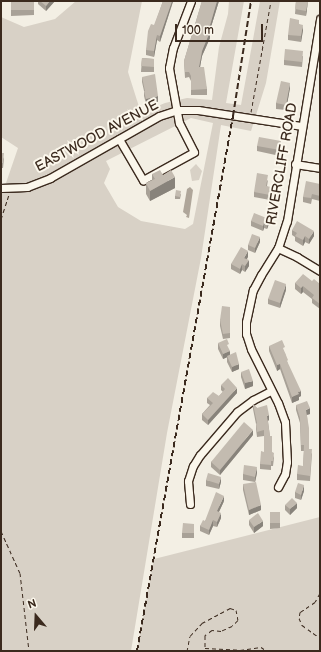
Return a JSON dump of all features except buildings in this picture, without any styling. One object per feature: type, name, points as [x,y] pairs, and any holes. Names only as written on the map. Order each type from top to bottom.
[{"type":"street","points":[[119,139],[143,180],[194,152],[179,123],[169,68],[173,48],[191,1]]},
{"type":"street","name":"RIVERCLIFF ROAD","points":[[278,487],[286,470],[287,434],[282,411],[251,349],[246,334],[246,322],[253,290],[278,248],[287,221],[301,126],[320,19]]},
{"type":"street","name":"EASTWOOD AVENUE","points":[[1,188],[11,189],[27,187],[50,178],[159,116],[177,110],[198,110],[301,126]]},
{"type":"street","points":[[295,164],[320,168]]},
{"type":"street","points":[[278,248],[297,257],[320,271]]},
{"type":"street","points":[[190,504],[188,497],[188,481],[193,466],[200,455],[237,412],[253,400],[271,391]]},
{"type":"path","points":[[250,118],[271,1]]},
{"type":"path","points":[[1,220],[11,189]]},
{"type":"path","points":[[1,531],[20,573],[29,651]]},
{"type":"path","points":[[320,593],[315,602],[300,612],[299,618],[302,625],[320,638]]},
{"type":"path","points":[[186,651],[190,636],[202,623],[230,608],[236,610],[238,620],[232,626],[221,631],[212,630],[205,635],[205,648],[240,650],[262,647],[268,651]]},
{"type":"shaded area","points":[[76,1],[142,1],[128,72],[141,113],[165,103],[187,98],[212,100],[219,47],[228,14],[229,1],[244,1],[226,103],[241,105],[260,1],[280,1],[266,83],[251,131],[221,125],[201,258],[167,433],[131,651],[1,651],[1,183],[6,183],[18,148],[1,137],[1,17],[24,27],[55,19]],"holes":[[[191,118],[213,123],[193,224],[185,229],[141,221],[118,207],[104,183],[110,169],[106,161]]]},
{"type":"shaded area","points":[[196,164],[202,171],[199,180],[192,181],[190,170]]},
{"type":"shaded area","points":[[190,187],[193,190],[189,218],[186,217],[187,215],[183,212],[187,189]]},
{"type":"shaded area","points":[[320,517],[320,651],[137,651],[154,559]]},
{"type":"railway","points":[[137,651],[233,116],[251,1]]}]
